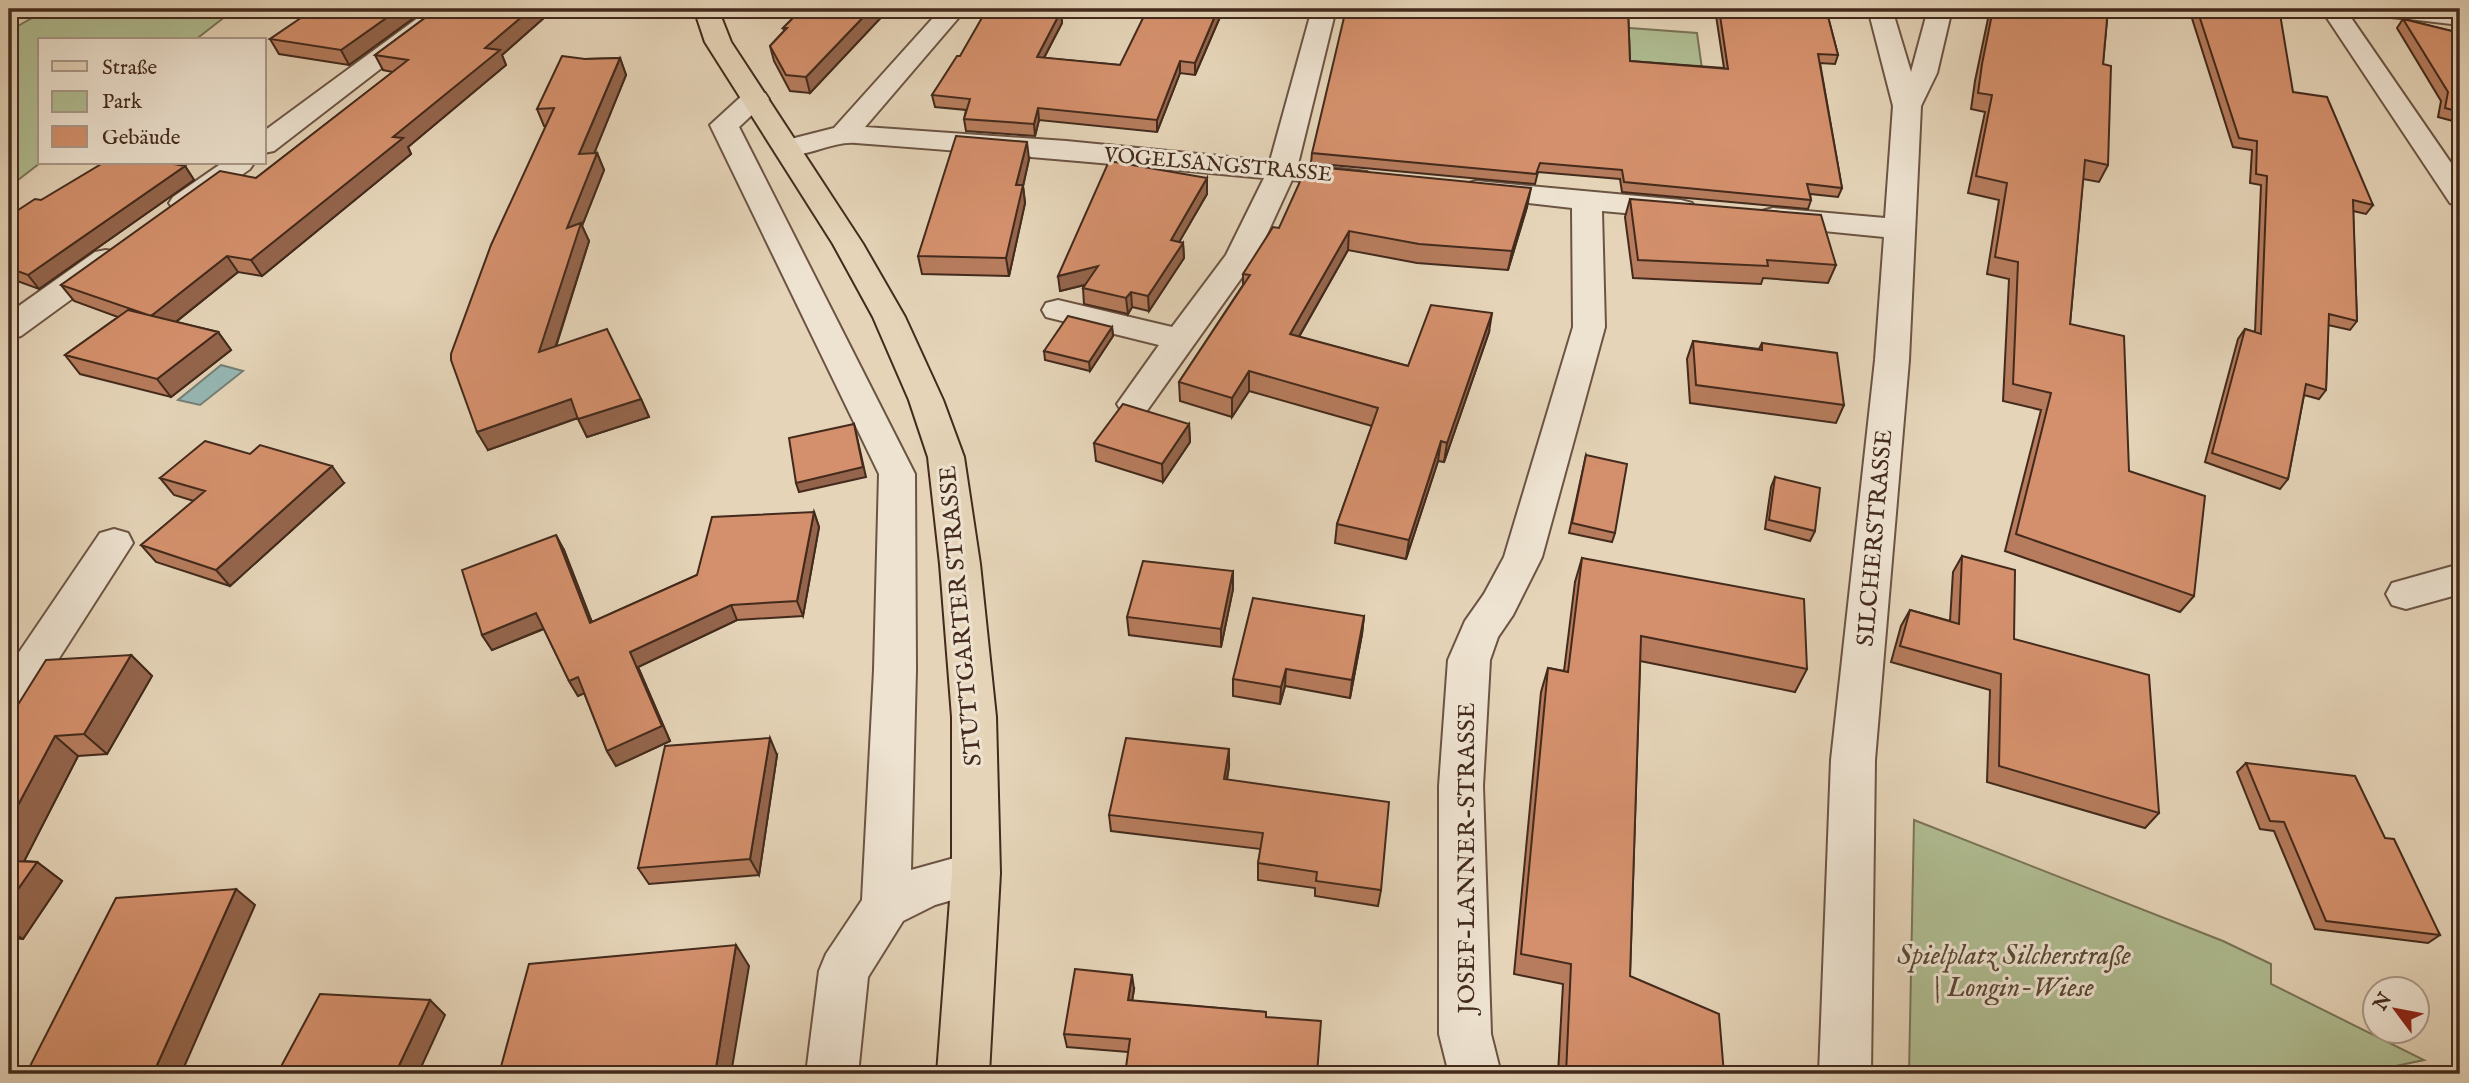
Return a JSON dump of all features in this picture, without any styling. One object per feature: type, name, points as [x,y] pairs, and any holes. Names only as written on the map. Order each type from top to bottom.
[{"type":"main road","name":"STUTTGARTER STRASSE","points":[[706,9],[718,42],[789,148],[890,317],[926,400],[946,457],[960,564],[974,717],[976,873],[963,1074]]},
{"type":"street","points":[[266,144],[446,9]]},
{"type":"street","points":[[844,134],[954,9]]},
{"type":"street","points":[[1135,404],[1241,256],[1282,170],[1324,9]]},
{"type":"street","points":[[1880,9],[1907,106]]},
{"type":"street","name":"SILCHERSTRASSE","points":[[1845,1074],[1853,760],[1892,359],[1907,106],[1924,73],[1940,9]]},
{"type":"street","points":[[2333,9],[2460,197]]},
{"type":"street","points":[[2382,9],[2452,15]]},
{"type":"street","points":[[755,99],[724,125],[897,474],[895,670],[886,905],[844,971],[831,1074]]},
{"type":"street","name":"VOGELSANGSTRASSE","points":[[789,148],[844,134],[1378,180]]},
{"type":"street","points":[[9,329],[239,164]]},
{"type":"street","points":[[1447,187],[1703,211]]},
{"type":"street","name":"JOSEF-LANNER-STRASSE","points":[[1475,1074],[1465,1034],[1462,813],[1469,660],[1479,632],[1499,604],[1523,556],[1589,327],[1587,202]]},
{"type":"street","points":[[1743,215],[1900,229]]},
{"type":"street","points":[[1058,310],[1181,341]]},
{"type":"street","points":[[9,701],[114,543]]},
{"type":"street","points":[[2406,594],[2460,579]]},
{"type":"street","points":[[886,905],[927,885],[976,873]]},
{"type":"green space","points":[[48,9],[235,9],[198,38],[38,38],[39,164],[9,187],[9,31]]},
{"type":"green space","points":[[1521,20],[1697,33],[1702,69],[1520,53]]},
{"type":"green space","name":"Spielplatz Silcherstraße | Longin-Wiese","points":[[1914,820],[2223,941],[2271,964],[2271,984],[2360,1028],[2360,1044],[2392,1044],[2424,1060],[2358,1074],[1909,1074]]},
{"type":"water","points":[[221,365],[243,371],[200,405],[178,400]]},
{"type":"building","points":[[314,9],[399,9],[341,50],[270,39]]},
{"type":"building","points":[[437,9],[531,9],[485,48],[500,50],[393,137],[403,138],[251,260],[227,256],[151,316],[61,285],[220,171],[256,178],[408,60],[375,55]]},
{"type":"building","points":[[802,9],[871,9],[806,77],[786,75],[770,46]]},
{"type":"building","points":[[987,9],[1061,11],[1037,57],[1120,65],[1143,18],[1149,18],[1154,9],[1218,9],[1195,63],[1180,61],[1157,120],[1038,108],[1034,124],[964,119],[970,99],[932,95],[957,56],[960,56]]},
{"type":"building","points":[[1346,9],[1628,9],[1630,61],[1728,69],[1719,9],[1826,9],[1838,55],[1818,54],[1842,188],[1807,184],[1811,200],[1624,182],[1622,170],[1540,163],[1536,174],[1312,153]]},
{"type":"building","points":[[1993,9],[2108,9],[2103,64],[2111,66],[2108,165],[2085,160],[2070,324],[2124,336],[2129,471],[2205,496],[2194,596],[2016,534],[2051,393],[2013,384],[2018,262],[1995,257],[2007,183],[1976,176],[1992,95],[1978,93]]},
{"type":"building","points":[[2197,9],[2248,9],[2280,14],[2293,92],[2327,97],[2373,205],[2353,200],[2357,321],[2329,314],[2326,390],[2306,384],[2288,479],[2212,453],[2245,329],[2261,334],[2267,176],[2256,174],[2257,141],[2239,138]]},
{"type":"building","points":[[2403,19],[2460,33],[2460,112],[2445,108],[2448,92]]},
{"type":"building","points":[[562,56],[585,59],[620,58],[579,154],[597,153],[567,228],[581,223],[539,352],[607,329],[641,399],[578,419],[571,399],[477,432],[451,354],[491,245],[554,108],[537,109]]},
{"type":"building","points":[[956,136],[1027,142],[1016,185],[1023,185],[1006,258],[918,256]]},
{"type":"building","points":[[1109,161],[1207,178],[1171,240],[1183,243],[1148,296],[1131,292],[1126,298],[1083,288],[1098,266],[1058,276]]},
{"type":"building","points":[[101,164],[185,166],[28,275],[9,268],[9,216],[35,199],[41,200]]},
{"type":"building","points":[[1307,166],[1531,188],[1512,251],[1419,244],[1349,231],[1290,334],[1408,366],[1431,305],[1492,313],[1447,443],[1441,441],[1409,540],[1337,524],[1378,408],[1249,371],[1232,398],[1179,382],[1250,275],[1243,274],[1273,227],[1279,228]]},
{"type":"building","points":[[1630,199],[1821,215],[1836,265],[1767,260],[1768,266],[1638,260]]},
{"type":"building","points":[[128,310],[218,332],[157,379],[65,355]]},
{"type":"building","points":[[1068,316],[1112,327],[1089,362],[1044,351]]},
{"type":"building","points":[[1693,341],[1762,350],[1762,343],[1837,353],[1844,405],[1696,385]]},
{"type":"building","points":[[1123,404],[1189,424],[1162,464],[1094,443]]},
{"type":"building","points":[[854,424],[863,467],[796,483],[789,438]]},
{"type":"building","points":[[205,441],[250,454],[260,445],[332,466],[216,570],[141,545],[205,491],[160,478]]},
{"type":"building","points":[[1586,455],[1627,464],[1615,533],[1572,523]]},
{"type":"building","points":[[1775,477],[1820,488],[1815,531],[1769,520]]},
{"type":"building","points":[[814,512],[797,601],[731,605],[630,652],[662,726],[607,751],[578,677],[569,681],[536,613],[482,635],[462,570],[556,535],[590,623],[697,575],[712,517]]},
{"type":"building","points":[[1962,556],[2015,570],[2014,639],[2149,675],[2159,813],[1999,766],[2001,674],[1900,646],[1910,610],[1959,624]]},
{"type":"building","points":[[1582,558],[1804,599],[1807,669],[1641,636],[1630,976],[1719,1014],[1724,1074],[1566,1074],[1571,964],[1521,954],[1548,668],[1568,672]]},
{"type":"building","points":[[1143,561],[1233,571],[1221,629],[1127,617]]},
{"type":"building","points":[[1253,598],[1364,616],[1352,680],[1286,669],[1281,687],[1233,679]]},
{"type":"building","points":[[131,655],[84,734],[55,736],[9,822],[9,719],[46,660]]},
{"type":"building","points":[[770,738],[750,859],[638,868],[665,746]]},
{"type":"building","points":[[1126,738],[1229,749],[1224,779],[1389,802],[1381,890],[1316,881],[1317,872],[1258,863],[1263,833],[1109,815]]},
{"type":"building","points":[[2246,763],[2355,776],[2385,838],[2394,839],[2440,935],[2326,921],[2284,822],[2270,821]]},
{"type":"building","points":[[9,861],[37,862],[9,902]]},
{"type":"building","points":[[236,889],[153,1074],[26,1074],[116,898]]},
{"type":"building","points":[[736,945],[715,1074],[499,1074],[529,964]]},
{"type":"building","points":[[1075,969],[1132,975],[1128,1000],[1266,1012],[1266,1017],[1321,1021],[1317,1074],[1125,1074],[1130,1039],[1064,1034]]},
{"type":"building","points":[[320,994],[430,1000],[395,1074],[277,1074]]}]
